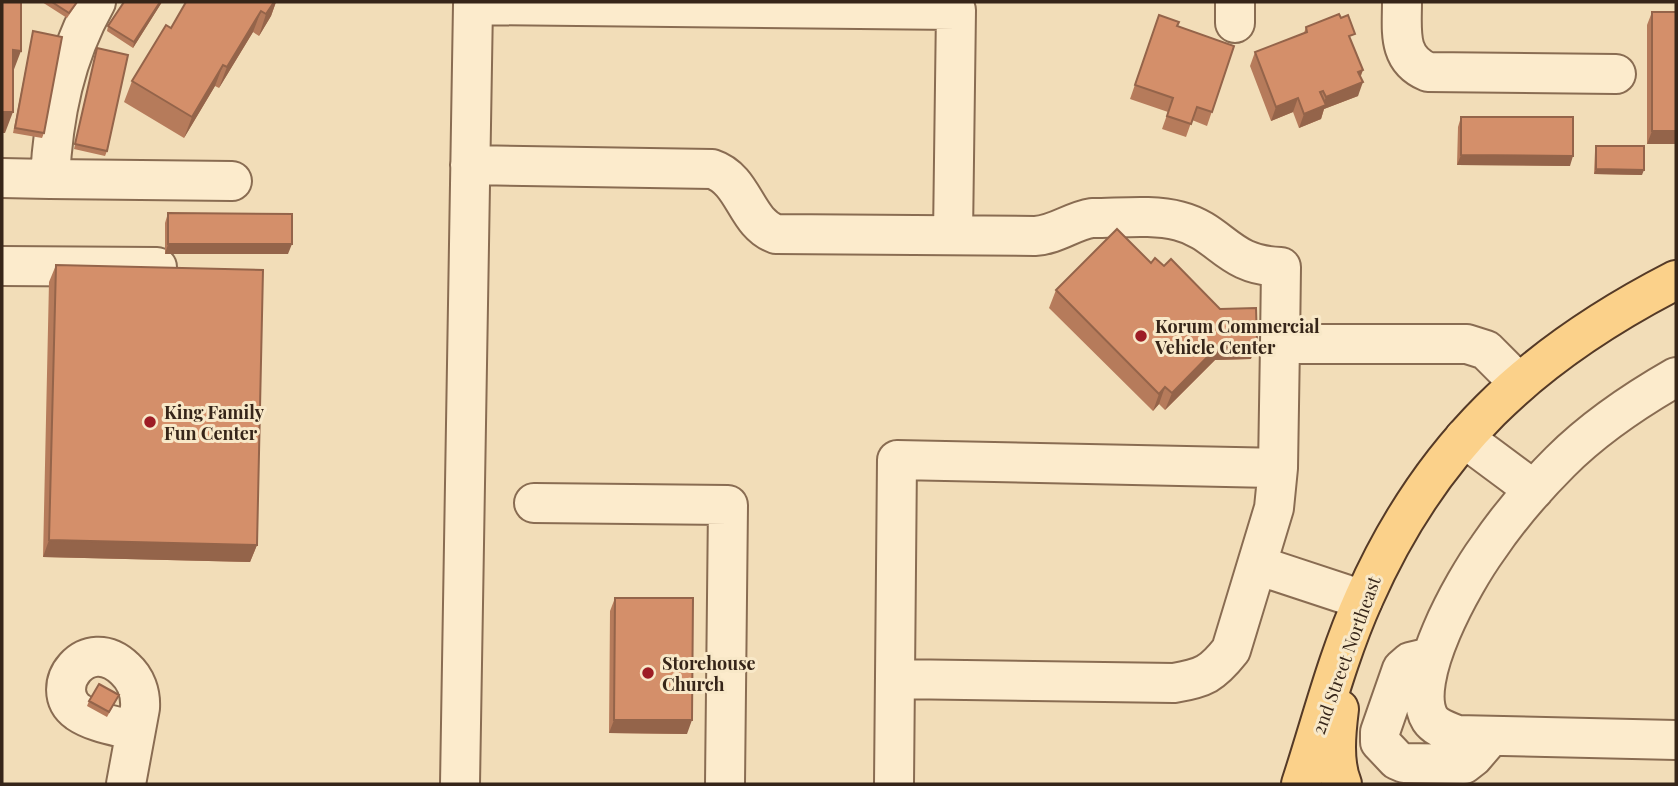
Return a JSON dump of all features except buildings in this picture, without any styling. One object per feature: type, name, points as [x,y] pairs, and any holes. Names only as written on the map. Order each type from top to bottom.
[{"type":"main road","name":"2nd Street Northeast","points":[[1301,784],[1357,615],[1403,519],[1439,466],[1519,383],[1600,323],[1676,280]]},
{"type":"main road","points":[[1342,784],[1336,750],[1338,716],[1357,615]]},
{"type":"street","points":[[50,179],[52,135],[63,80],[81,29],[96,2]]},
{"type":"street","points":[[1402,2],[1402,38],[1407,57],[1416,67],[1428,72],[1616,74]]},
{"type":"street","points":[[460,784],[473,5],[956,10],[953,236]]},
{"type":"street","points":[[470,165],[712,169],[728,177],[758,223],[776,234],[1047,236],[1092,218],[1180,221],[1196,227],[1243,260],[1256,265],[1281,267],[1278,467],[1274,508],[1231,650],[1217,668],[1196,680],[1143,684],[895,679]]},
{"type":"street","points":[[2,178],[232,181]]},
{"type":"street","points":[[2,266],[157,267]]},
{"type":"street","points":[[1280,344],[1467,344],[1486,350],[1519,383]]},
{"type":"street","points":[[1676,377],[1607,420],[1561,461],[1534,490],[1487,549],[1462,590],[1432,657],[1424,692],[1431,721],[1441,729],[1457,735],[1676,740]]},
{"type":"street","points":[[1464,438],[1534,490]]},
{"type":"street","points":[[894,784],[897,460],[1278,467]]},
{"type":"street","points":[[534,503],[728,505],[725,784]]},
{"type":"street","points":[[1257,565],[1357,615]]},
{"type":"street","points":[[1432,657],[1410,662],[1402,669],[1380,732],[1380,742],[1396,760],[1404,763],[1464,764],[1474,757],[1491,736]]},
{"type":"street","points":[[126,784],[135,731]]},
{"type":"place","name":"Korum Commercial Vehicle Center","points":[[1141,336]]},
{"type":"place","name":"King Family Fun Center","points":[[150,422]]},
{"type":"place","name":"Storehouse Church","points":[[648,673]]}]
